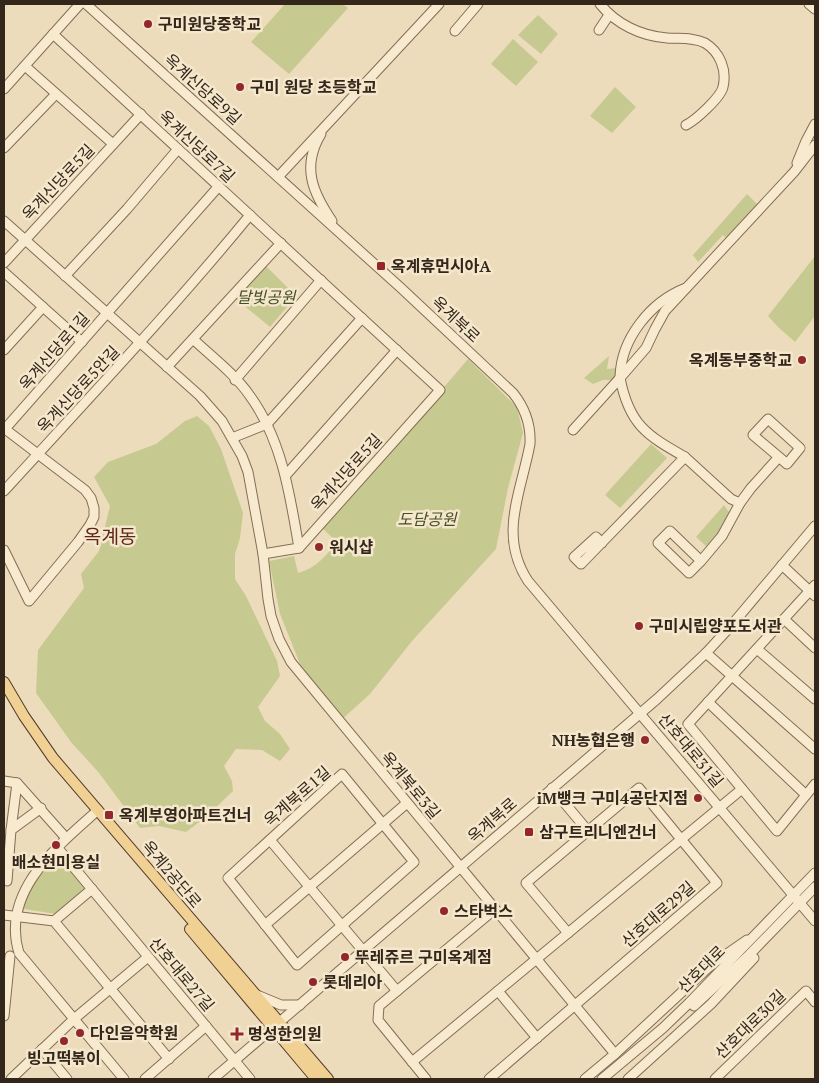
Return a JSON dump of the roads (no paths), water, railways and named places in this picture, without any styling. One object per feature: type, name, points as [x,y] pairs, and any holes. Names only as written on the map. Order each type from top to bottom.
[{"type":"main road","name":"옥계2공단로","points":[[4,682],[40,741],[96,813],[277,1025],[328,1079]]},
{"type":"main road","name":"옥계2공단로","points":[[4,695],[38,748],[256,994],[316,1079]]},
{"type":"street","points":[[4,89],[80,4]]},
{"type":"street","name":"옥계신당로9길","points":[[86,4],[278,177]]},
{"type":"street","points":[[278,177],[439,4]]},
{"type":"street","points":[[455,31],[478,4]]},
{"type":"street","points":[[600,4],[609,15],[628,28],[663,38],[692,39],[704,43],[720,58],[724,73],[723,88],[698,118],[686,125]]},
{"type":"street","points":[[809,4],[815,9]]},
{"type":"street","points":[[599,30],[609,15]]},
{"type":"street","name":"옥계신당로7길","points":[[54,34],[440,390]]},
{"type":"street","name":"옥계신당로5길","points":[[25,66],[113,144]]},
{"type":"street","points":[[4,148],[56,94]]},
{"type":"street","name":"옥계신당로5길","points":[[24,240],[140,114]]},
{"type":"street","points":[[330,121],[319,136],[313,154],[311,173],[319,202],[340,233]]},
{"type":"street","points":[[794,172],[815,124]]},
{"type":"street","points":[[794,172],[815,132]]},
{"type":"street","points":[[573,430],[646,348],[655,328],[666,312],[794,172],[815,145]]},
{"type":"street","points":[[65,276],[127,209],[178,149]]},
{"type":"street","name":"옥계북로","points":[[278,177],[508,387],[518,400],[529,424],[530,444],[513,521],[513,539],[517,560],[528,581],[640,713]]},
{"type":"street","points":[[106,314],[219,186]]},
{"type":"street","points":[[140,344],[201,275],[250,215]]},
{"type":"street","name":"옥계신당로5길","points":[[4,221],[167,367],[212,410],[232,438],[248,472],[263,554],[268,599],[279,639],[291,662],[339,722]]},
{"type":"street","points":[[4,263],[24,240]]},
{"type":"street","points":[[167,367],[281,243]]},
{"type":"street","points":[[4,272],[82,342]]},
{"type":"street","points":[[235,380],[321,280]]},
{"type":"street","points":[[688,287],[662,300],[636,329],[622,360],[620,378],[628,405],[635,420],[642,429],[685,457],[731,499],[740,503]]},
{"type":"street","points":[[4,350],[43,307]]},
{"type":"street","name":"옥계신당로1길","points":[[4,429],[106,314]]},
{"type":"street","points":[[232,438],[267,424],[362,318]]},
{"type":"street","points":[[193,339],[250,396],[267,424],[286,475],[298,548],[263,554]]},
{"type":"street","name":"옥계신당로5안길","points":[[4,491],[140,344]]},
{"type":"street","points":[[286,475],[397,350]]},
{"type":"street","name":"옥계신당로5길","points":[[298,548],[440,390]]},
{"type":"street","points":[[768,419],[800,448],[786,464],[779,457],[753,435],[768,419]]},
{"type":"street","points":[[4,429],[38,454]]},
{"type":"street","name":"옥계신당로5안길","points":[[4,550],[29,601],[85,533],[94,517],[93,503],[85,490],[38,454]]},
{"type":"street","points":[[602,543],[685,457]]},
{"type":"street","points":[[701,561],[670,531],[658,543],[689,573],[701,561],[722,536],[740,503],[779,457]]},
{"type":"street","name":"옥계북로","points":[[213,1079],[640,713],[706,653],[739,617],[815,526]]},
{"type":"street","points":[[782,565],[813,591],[784,619],[708,702],[806,795]]},
{"type":"street","points":[[784,619],[815,648]]},
{"type":"street","points":[[757,649],[815,699]]},
{"type":"street","points":[[706,653],[815,749]]},
{"type":"street","name":"산호대로31길","points":[[708,702],[688,724],[777,831],[815,784]]},
{"type":"street","name":"산호대로31길","points":[[640,713],[815,921]]},
{"type":"street","name":"옥계북로3길","points":[[339,722],[460,868]]},
{"type":"street","name":"옥계북로1길","points":[[342,774],[414,862],[297,964],[228,878],[270,840],[342,774]]},
{"type":"street","points":[[4,781],[17,783],[66,838]]},
{"type":"street","points":[[7,881],[17,783]]},
{"type":"street","points":[[552,788],[588,831]]},
{"type":"street","name":"산호대로29길","points":[[489,1079],[717,883],[639,788],[526,883],[568,933]]},
{"type":"street","name":"산호대로31길","points":[[720,807],[742,789]]},
{"type":"street","points":[[265,925],[407,803]]},
{"type":"street","points":[[412,1062],[720,807]]},
{"type":"street","points":[[11,830],[41,808]]},
{"type":"street","points":[[96,813],[56,846],[32,872],[8,916],[15,943],[24,958],[124,1079]]},
{"type":"street","name":"옥계북로1길","points":[[270,840],[363,951]]},
{"type":"street","name":"산호대로27길","points":[[56,846],[250,1079]]},
{"type":"street","points":[[460,868],[615,1054]]},
{"type":"street","name":"산호대로","points":[[611,1079],[716,986],[767,937],[815,873]]},
{"type":"street","name":"산호대로","points":[[602,1079],[664,1028],[758,934],[797,899],[815,887]]},
{"type":"street","points":[[54,921],[92,889]]},
{"type":"street","points":[[633,1078],[711,1004],[776,934],[797,899]]},
{"type":"street","points":[[426,1079],[378,1020],[379,1006],[494,909]]},
{"type":"street","points":[[8,916],[54,921],[169,1059]]},
{"type":"street","points":[[585,1079],[615,1054],[711,965],[758,934]]},
{"type":"street","points":[[363,951],[398,991]]},
{"type":"street","points":[[4,1016],[7,956],[24,958]]},
{"type":"street","points":[[11,1079],[74,1019],[148,957]]},
{"type":"street","points":[[498,991],[537,1038]]},
{"type":"street","name":"산호대로30길","points":[[715,1079],[806,991],[815,1002]]},
{"type":"street","points":[[256,994],[281,1005],[300,1005]]},
{"type":"street","points":[[145,1079],[206,1026]]},
{"type":"street","points":[[42,1049],[67,1079]]},
{"type":"place","name":"구미원당중학교","points":[[148,24]]},
{"type":"place","name":"구미 원당 초등학교","points":[[240,87]]},
{"type":"place","name":"옥계휴먼시아A","points":[[381,266]]},
{"type":"place","name":"옥계동부중학교","points":[[802,360]]},
{"type":"place","name":"워시샵","points":[[319,547]]},
{"type":"place","name":"구미시립양포도서관","points":[[639,626]]},
{"type":"place","name":"NH농협은행","points":[[645,740]]},
{"type":"place","name":"iM뱅크 구미4공단지점","points":[[698,798]]},
{"type":"place","name":"옥계부영아파트건너","points":[[109,815]]},
{"type":"place","name":"삼구트리니엔건너","points":[[529,832]]},
{"type":"place","name":"배소현미용실","points":[[56,845]]},
{"type":"place","name":"스타벅스","points":[[444,911]]},
{"type":"place","name":"뚜레쥬르 구미옥계점","points":[[345,957]]},
{"type":"place","name":"롯데리아","points":[[313,982]]},
{"type":"place","name":"다인음악학원","points":[[80,1033]]},
{"type":"place","name":"명성한의원","points":[[237,1034]]},
{"type":"place","name":"빙고떡볶이","points":[[64,1041]]},
{"type":"district","name":"옥계동","points":[[110,535]]},
{"type":"park label","name":"달빛공원","points":[[266,297]]},
{"type":"park label","name":"도담공원","points":[[427,519]]}]
